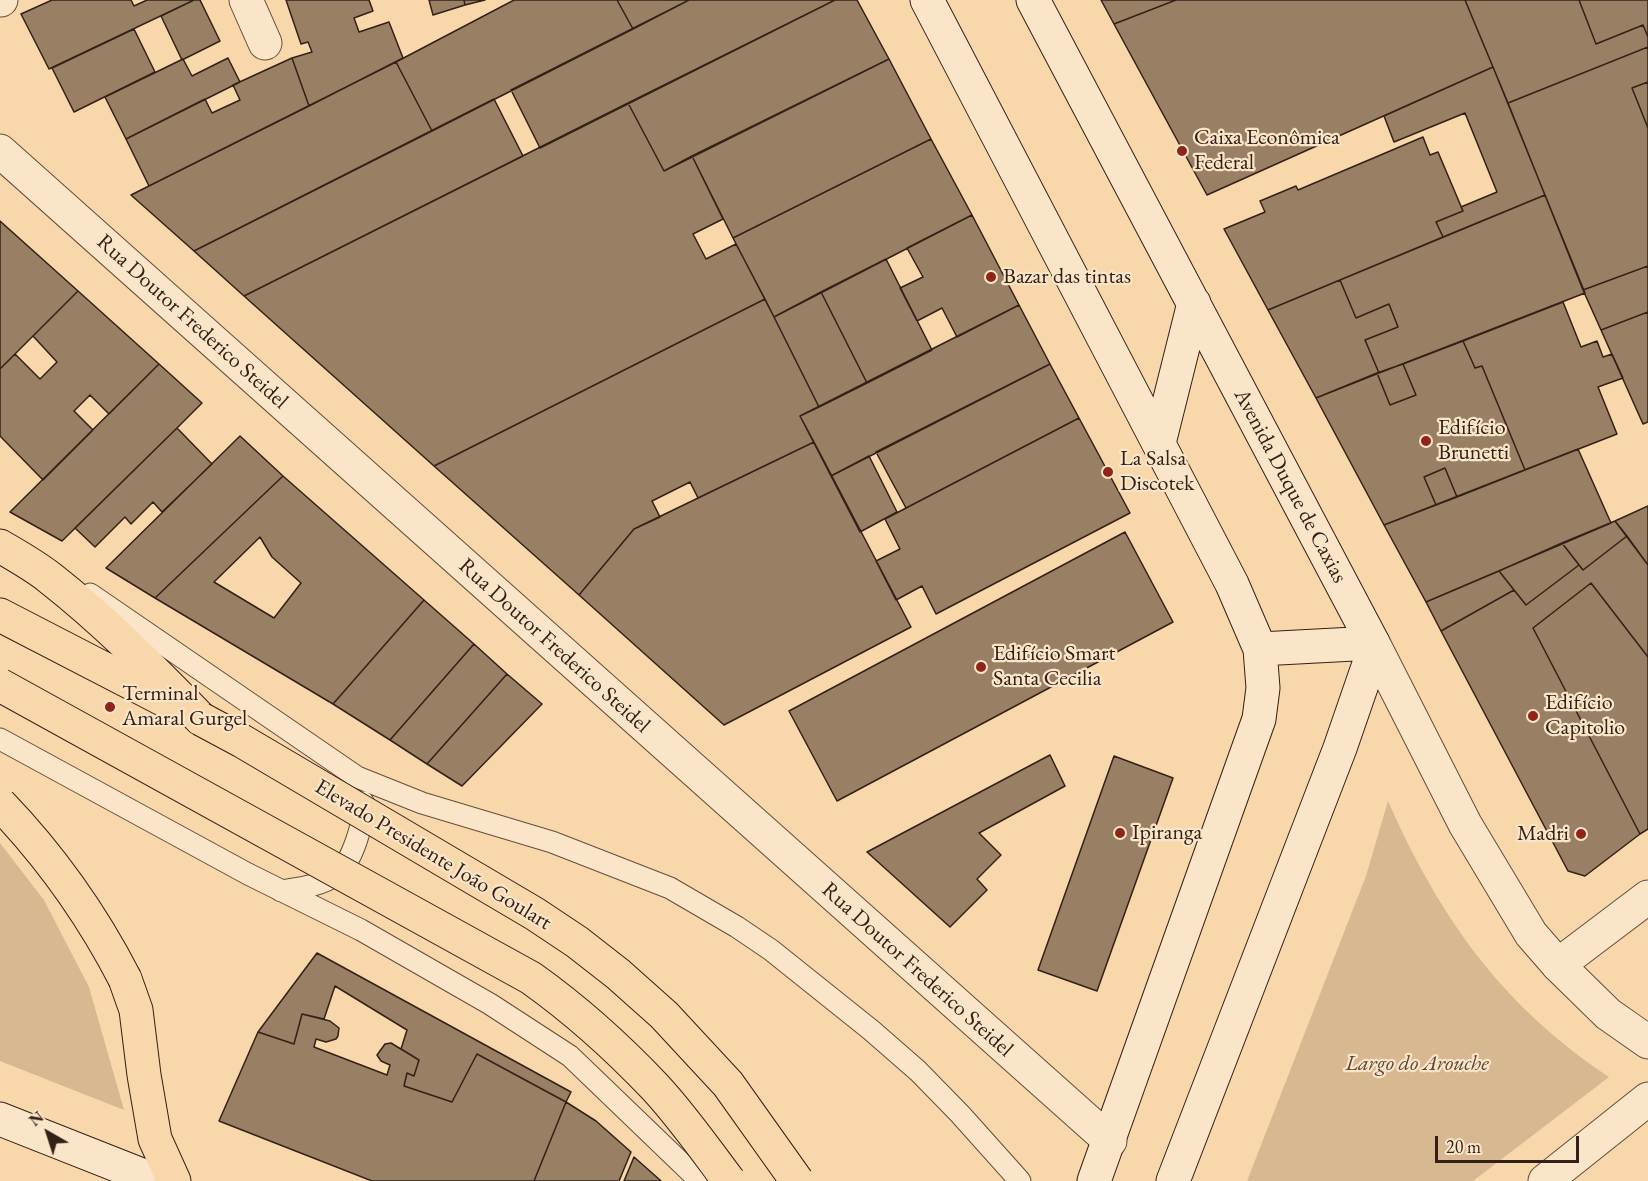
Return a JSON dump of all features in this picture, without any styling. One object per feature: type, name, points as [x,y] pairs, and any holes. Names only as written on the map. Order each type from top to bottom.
[{"type":"highway","points":[[0,546],[49,576],[98,618],[148,664],[201,719]]},
{"type":"highway","name":"Elevado Presidente João Goulart","points":[[0,615],[242,741],[501,894],[577,942],[618,974],[672,1023],[728,1084],[797,1181]]},
{"type":"highway","points":[[0,685],[531,978],[561,999],[585,1020],[656,1088],[729,1181]]},
{"type":"highway","points":[[0,804],[22,827],[78,899],[125,979],[136,1010],[155,1139],[174,1181]]},
{"type":"main road","points":[[246,0],[264,43]]},
{"type":"main road","points":[[927,0],[1232,584],[1260,648],[1263,688],[1259,719],[1094,1181]]},
{"type":"main road","name":"Avenida Duque de Caxias","points":[[1033,0],[1373,643],[1465,824],[1531,934],[1558,965]]},
{"type":"main road","name":"Rua Doutor Frederico Steidel","points":[[0,151],[1110,1141]]},
{"type":"main road","points":[[1159,443],[1194,303]]},
{"type":"main road","points":[[1173,1181],[1340,748],[1369,664],[1373,643],[1260,648]]},
{"type":"main road","points":[[1648,897],[1558,965],[1608,1014],[1648,1042]]},
{"type":"main road","points":[[1545,1181],[1648,1099]]},
{"type":"main road","points":[[0,1119],[157,1181]]},
{"type":"lane","points":[[0,533],[357,777],[422,803],[552,842],[670,888],[737,927],[771,950],[871,1029],[918,1071],[1020,1181]]},
{"type":"lane","points":[[0,739],[281,891],[361,930],[490,1004],[570,1056],[700,1181]]},
{"type":"lane","points":[[281,891],[307,887],[338,874],[361,830],[363,806],[357,777]]},
{"type":"green space","name":"Largo do Arouche","points":[[1388,801],[1429,883],[1452,921],[1478,956],[1537,1020],[1571,1050],[1609,1077],[1473,1181],[1247,1181],[1366,876]]},
{"type":"green space","points":[[0,843],[44,900],[89,987],[124,1110],[0,1061]]},
{"type":"building","points":[[52,0],[131,0],[134,6],[147,0],[194,0],[49,69],[21,14]]},
{"type":"building","points":[[194,0],[200,0],[220,41],[182,60],[161,16]]},
{"type":"building","points":[[286,0],[369,0],[373,11],[354,18],[359,32],[389,22],[403,58],[309,106],[292,58],[312,52],[308,42],[301,44]]},
{"type":"building","points":[[429,0],[464,0],[465,5],[433,15]]},
{"type":"building","points":[[464,0],[485,0],[465,5]]},
{"type":"building","points":[[514,0],[617,0],[633,29],[432,131],[396,62]]},
{"type":"building","points":[[617,0],[689,0],[633,29]]},
{"type":"building","points":[[689,0],[835,0],[540,148],[511,90]]},
{"type":"building","points":[[835,0],[857,0],[889,59],[664,171],[628,103]]},
{"type":"building","points":[[1101,0],[1176,0],[1114,24]]},
{"type":"building","points":[[1176,0],[1465,0],[1493,67],[1207,195],[1114,24]]},
{"type":"building","points":[[1465,0],[1579,0],[1596,44],[1643,25],[1648,37],[1648,47],[1508,103]]},
{"type":"building","points":[[1579,0],[1648,0],[1648,37],[1643,25],[1596,44]]},
{"type":"building","points":[[134,29],[155,72],[74,112],[52,68]]},
{"type":"building","points":[[1648,47],[1648,82],[1632,88],[1648,128],[1648,266],[1583,290],[1508,103]]},
{"type":"building","points":[[228,58],[240,82],[126,139],[105,97],[183,59],[192,76]]},
{"type":"building","points":[[292,58],[309,106],[149,186],[126,139],[205,99],[212,113],[240,100],[233,85]]},
{"type":"building","points":[[889,59],[931,139],[733,238],[692,156]]},
{"type":"building","points":[[396,62],[432,131],[194,251],[131,195]]},
{"type":"building","points":[[1493,67],[1545,195],[1443,237],[1436,222],[1463,211],[1461,207],[1497,192],[1465,113],[1394,142],[1384,116]]},
{"type":"building","points":[[1648,82],[1648,128],[1632,88]]},
{"type":"building","points":[[494,99],[523,156],[244,296],[194,251]]},
{"type":"building","points":[[628,103],[664,171],[692,156],[723,219],[693,234],[706,259],[736,244],[765,299],[434,466],[244,296]]},
{"type":"building","points":[[1423,137],[1430,155],[1438,152],[1463,211],[1436,222],[1443,237],[1268,310],[1224,229],[1265,212],[1260,201],[1296,186],[1298,190]]},
{"type":"building","points":[[931,139],[972,215],[774,317],[733,238]]},
{"type":"building","points":[[1545,195],[1585,293],[1379,373],[1365,340],[1398,327],[1389,304],[1356,318],[1340,280]]},
{"type":"building","points":[[972,215],[1019,305],[957,337],[942,308],[917,321],[900,288],[923,277],[907,248]]},
{"type":"building","points":[[0,221],[78,291],[0,369]]},
{"type":"building","points":[[886,259],[932,350],[867,383],[821,292]]},
{"type":"building","points":[[1648,266],[1648,312],[1601,330],[1583,290]]},
{"type":"building","points":[[1340,280],[1356,318],[1389,304],[1398,327],[1365,340],[1379,373],[1316,398],[1268,310]]},
{"type":"building","points":[[78,291],[159,364],[109,414],[90,395],[74,411],[93,430],[43,480],[0,436],[0,369],[15,354],[40,379],[57,362],[33,336]]},
{"type":"building","points":[[821,292],[867,383],[819,407],[774,317]]},
{"type":"building","points":[[765,299],[819,407],[800,416],[814,442],[698,498],[690,482],[652,501],[660,517],[634,529],[579,595],[434,466]]},
{"type":"building","points":[[1563,302],[1581,347],[1597,341],[1603,357],[1612,354],[1623,378],[1598,387],[1617,434],[1525,470],[1482,366],[1475,368],[1463,341]]},
{"type":"building","points":[[1019,305],[1050,364],[831,476],[800,416]]},
{"type":"building","points":[[1648,312],[1648,422],[1643,424],[1601,330]]},
{"type":"building","name":"Edifício Brunetti","points":[[1463,341],[1475,368],[1482,366],[1525,470],[1457,497],[1445,468],[1424,477],[1436,505],[1384,525],[1316,398],[1377,373],[1390,405],[1416,395],[1403,364]]},
{"type":"building","points":[[159,364],[202,403],[177,428],[62,541],[10,512]]},
{"type":"building","points":[[1050,364],[1079,418],[906,508],[876,452]]},
{"type":"building","points":[[1403,364],[1416,395],[1390,405],[1377,373]]},
{"type":"building","points":[[1079,418],[1130,513],[936,614],[922,586],[896,600],[876,561],[900,549],[885,519]]},
{"type":"building","points":[[177,428],[212,464],[162,512],[153,502],[131,524],[125,517],[95,547],[75,528]]},
{"type":"building","points":[[240,436],[283,476],[155,598],[106,568]]},
{"type":"building","points":[[814,442],[911,627],[724,725],[579,595],[634,529]]},
{"type":"building","points":[[1578,449],[1611,523],[1426,602],[1384,525]]},
{"type":"building","points":[[869,456],[897,512],[860,532],[831,476]]},
{"type":"building","points":[[1445,468],[1457,497],[1436,505],[1424,477]]},
{"type":"building","points":[[283,476],[424,600],[333,704],[155,598]],"holes":[[[260,537],[272,557],[301,583],[274,618],[214,582]]]},
{"type":"building","points":[[1648,506],[1648,565],[1615,521]]},
{"type":"building","points":[[1615,521],[1627,536],[1583,570],[1562,543]]},
{"type":"building","name":"Edifício Smart Santa Cecilia","points":[[1125,532],[1173,622],[837,801],[789,711]]},
{"type":"building","name":"Edifício Capitolio","points":[[1627,536],[1648,565],[1648,657],[1591,583],[1533,628],[1640,834],[1585,876],[1568,871],[1441,631],[1514,590],[1526,605],[1579,565],[1583,570]]},
{"type":"building","points":[[1562,543],[1579,565],[1526,605],[1499,571]]},
{"type":"building","points":[[1499,571],[1514,590],[1441,631],[1426,602]]},
{"type":"building","points":[[1591,583],[1648,657],[1648,829],[1640,834],[1533,628]]},
{"type":"building","points":[[424,600],[474,644],[390,740],[333,704]]},
{"type":"building","points":[[474,644],[507,674],[427,764],[390,740]]},
{"type":"building","points":[[507,674],[542,704],[462,786],[427,764]]},
{"type":"building","points":[[1050,755],[1065,786],[979,833],[1001,855],[977,879],[987,890],[950,927],[867,852]]},
{"type":"building","name":"Ipiranga","points":[[1114,756],[1173,778],[1097,991],[1038,970]]},
{"type":"building","points":[[317,953],[571,1092],[566,1102],[477,1054],[452,1102],[404,1086],[407,1073],[414,1076],[419,1060],[401,1049],[407,1030],[335,986],[324,1019],[302,1014],[294,1044],[258,1032]]},
{"type":"building","points":[[302,1014],[330,1021],[339,1028],[336,1039],[326,1042],[316,1039],[314,1047],[387,1075],[390,1065],[381,1061],[377,1055],[385,1044],[391,1043],[419,1060],[414,1076],[407,1073],[404,1086],[452,1102],[477,1054],[566,1102],[534,1181],[372,1181],[219,1121],[258,1032],[294,1044]]},
{"type":"building","points":[[566,1102],[596,1121],[631,1152],[619,1181],[534,1181]]},
{"type":"building","points":[[634,1157],[660,1180],[661,1181],[624,1181]]},
{"type":"place","name":"Caixa Econômica Federal","points":[[1182,151]]},
{"type":"place","name":"Bazar das tintas","points":[[991,277]]},
{"type":"place","name":"Edifício Brunetti","points":[[1426,441]]},
{"type":"place","name":"La Salsa Discotek","points":[[1108,472]]},
{"type":"place","name":"Edifício Smart Santa Cecilia","points":[[981,667]]},
{"type":"place","name":"Terminal Amaral Gurgel","points":[[110,707]]},
{"type":"place","name":"Edifício Capitolio","points":[[1533,716]]},
{"type":"place","name":"Ipiranga","points":[[1120,833]]},
{"type":"place","name":"Madri","points":[[1581,834]]}]
